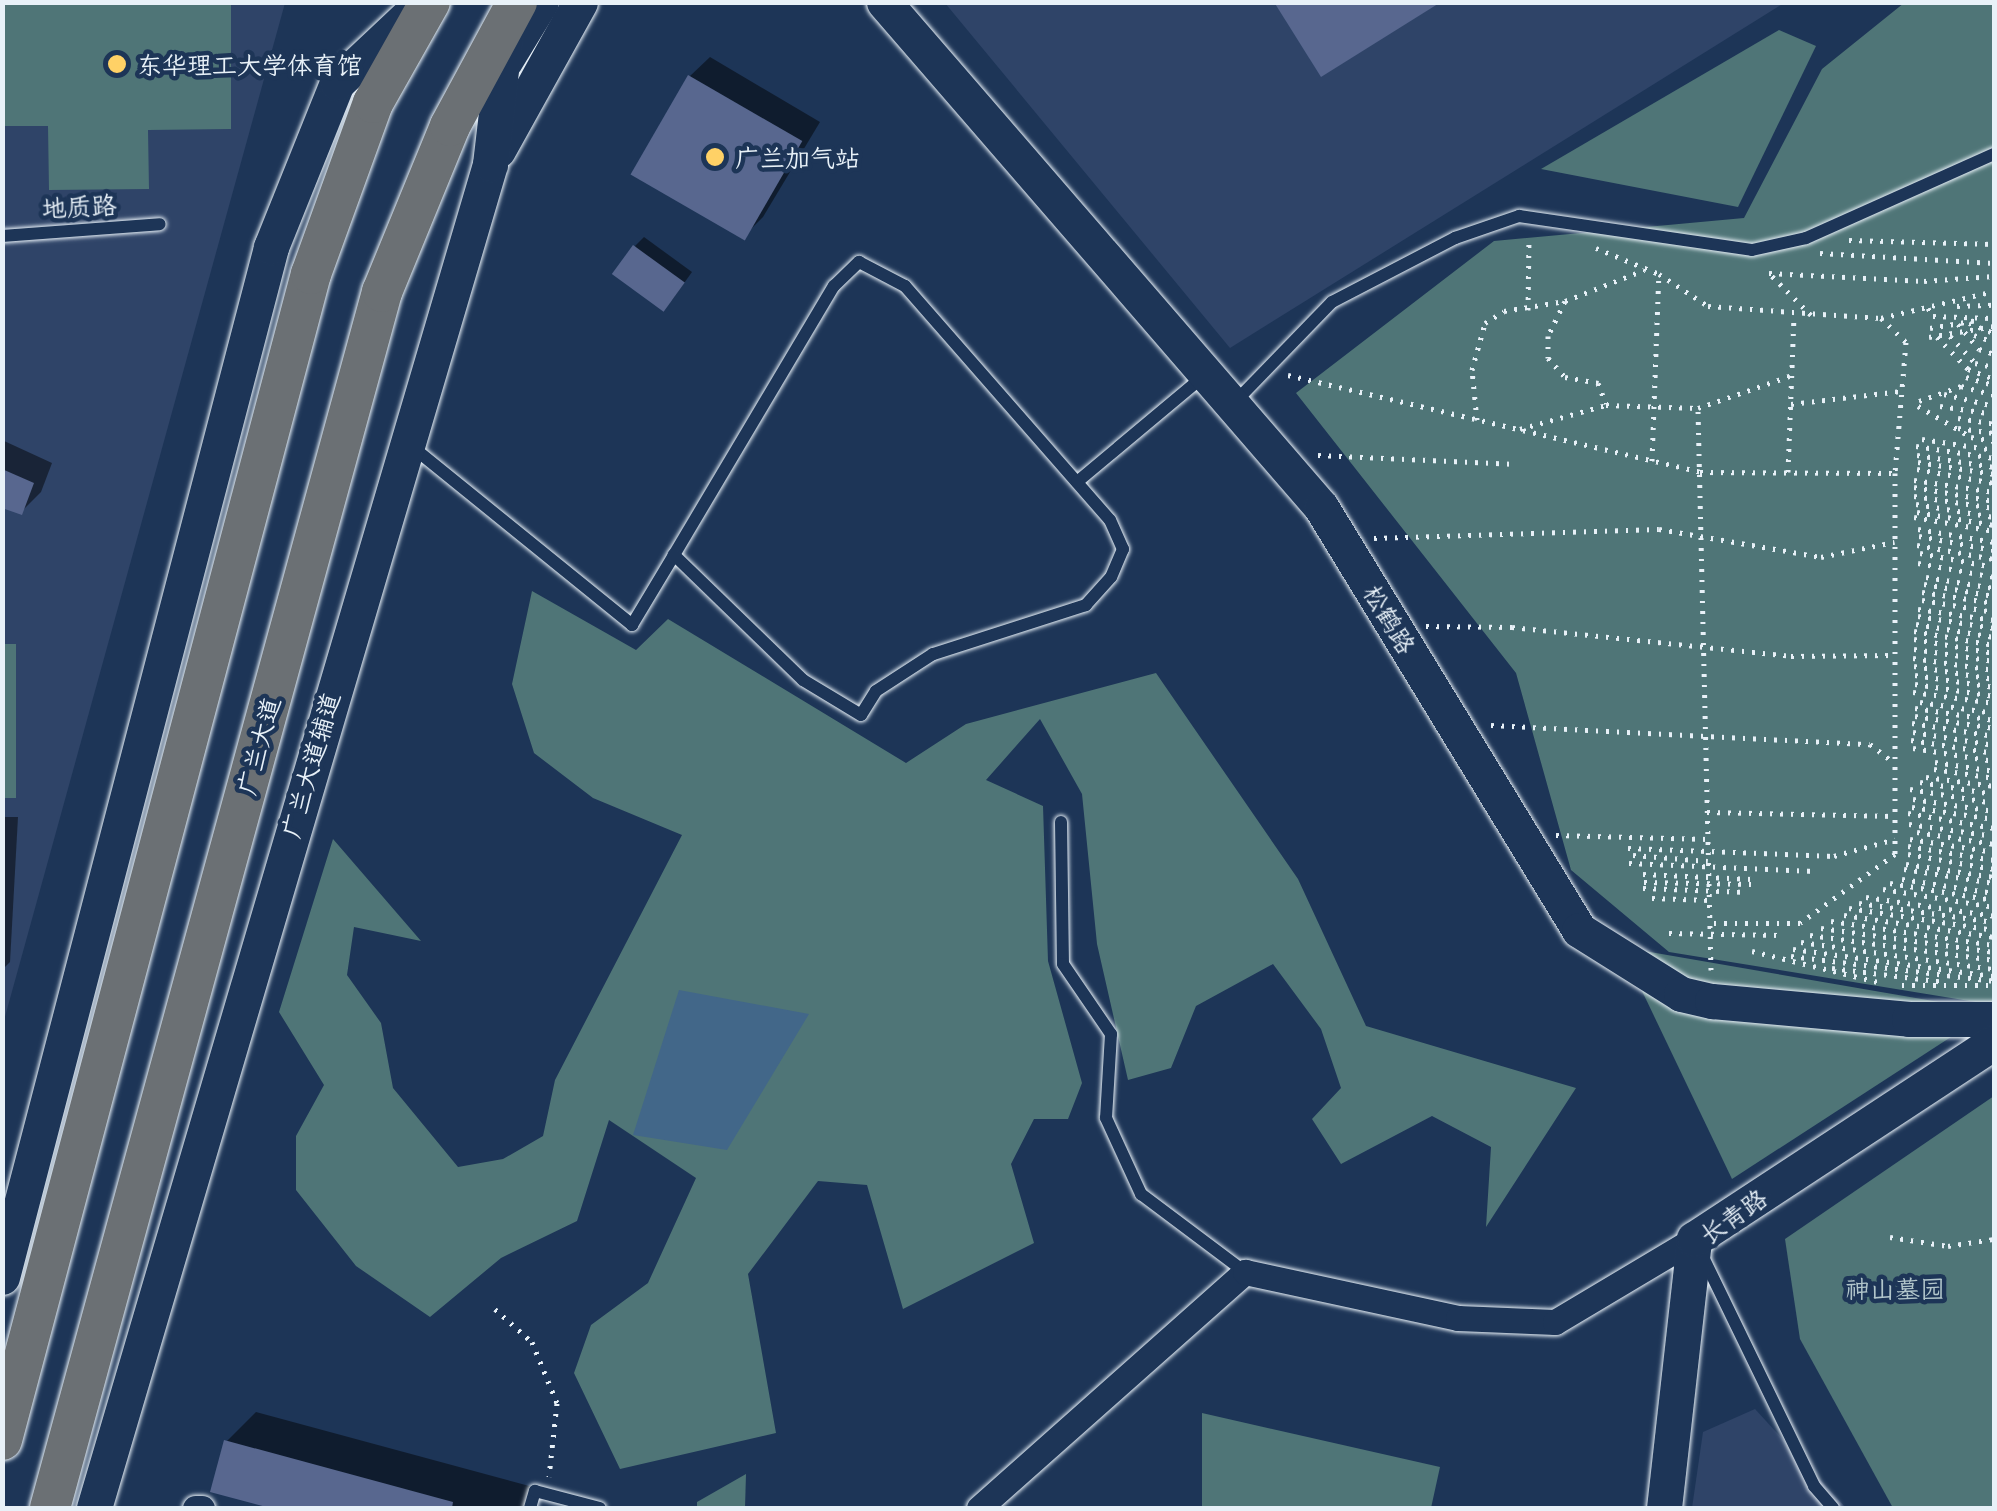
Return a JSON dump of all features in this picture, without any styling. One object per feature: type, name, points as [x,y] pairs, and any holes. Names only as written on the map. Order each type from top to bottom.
[{"type":"main road","points":[[2,1277],[271,247],[338,83],[422,2]]},
{"type":"main road","points":[[2,1440],[311,274],[373,103],[430,2]]},
{"type":"main road","points":[[490,164],[580,2]]},
{"type":"main road","name":"松鹤路","points":[[884,2],[1322,507],[1580,930],[1682,994],[1712,1001],[1909,1019],[1994,1019]]},
{"type":"main road","name":"广兰大道辅道","points":[[94,1508],[404,440],[490,164],[502,66],[522,8]]},
{"type":"main road","name":"广兰大道","points":[[50,1508],[382,292],[450,126],[522,8]]},
{"type":"main road","name":"长青路","points":[[1664,1508],[1694,1239],[1994,1042]]},
{"type":"street","points":[[979,1508],[1245,1272],[1458,1318],[1555,1322],[1694,1239]]},
{"type":"lane","points":[[1232,404],[1332,302],[1455,238],[1519,216],[1752,250],[1806,245],[1994,154]]},
{"type":"lane","name":"地质路","points":[[2,236],[160,224]]},
{"type":"lane","points":[[404,440],[632,624],[834,286],[859,262],[905,286],[1110,520],[1122,548],[1112,577],[1086,605],[933,654],[876,691],[860,715],[804,680],[674,555]]},
{"type":"lane","points":[[1077,482],[1206,374]]},
{"type":"lane","points":[[1061,822],[1062,964],[1111,1034],[1106,1118],[1141,1194],[1245,1272]]},
{"type":"lane","points":[[1694,1239],[1814,1486],[1832,1508]]},
{"type":"lane","points":[[530,1508],[535,1491],[600,1508]]},
{"type":"path","points":[[1519,216],[1528,220],[1528,310]]},
{"type":"path","points":[[1579,241],[1659,274],[1708,306],[1794,316],[1882,318],[1961,294],[1994,291]]},
{"type":"path","points":[[1806,245],[1994,244]]},
{"type":"path","points":[[1806,245],[1994,263]]},
{"type":"path","points":[[1477,420],[1472,370],[1485,323],[1504,311],[1565,301],[1646,269]]},
{"type":"path","points":[[1652,461],[1659,274]]},
{"type":"path","points":[[1813,316],[1769,274],[1924,281],[1994,276]]},
{"type":"path","points":[[1565,301],[1548,336],[1548,358],[1566,376],[1598,383],[1606,405]]},
{"type":"path","points":[[1957,306],[1994,304]]},
{"type":"path","points":[[1928,307],[1934,316],[1993,317]]},
{"type":"path","points":[[1788,472],[1794,316]]},
{"type":"path","points":[[1930,328],[1993,317]]},
{"type":"path","points":[[1710,923],[1800,923],[1894,854],[1894,473],[1906,342],[1882,318]]},
{"type":"path","points":[[1962,323],[1992,330]]},
{"type":"path","points":[[1962,323],[1979,350],[1994,354]]},
{"type":"path","points":[[1992,330],[1933,337],[1968,369],[1994,382]]},
{"type":"path","points":[[1966,334],[1994,342]]},
{"type":"path","points":[[1950,336],[1975,364],[1994,367]]},
{"type":"path","points":[[1266,370],[1700,472],[1894,473]]},
{"type":"path","points":[[1518,429],[1606,405],[1698,408],[1792,375]]},
{"type":"path","points":[[1966,377],[1994,382]]},
{"type":"path","points":[[1994,395],[1961,386],[1918,403],[1953,427],[1994,441]]},
{"type":"path","points":[[1790,404],[1902,391]]},
{"type":"path","points":[[1941,393],[1994,406]]},
{"type":"path","points":[[1940,406],[1994,414]]},
{"type":"path","points":[[1698,408],[1712,1001]]},
{"type":"path","points":[[1958,418],[1994,424]]},
{"type":"path","points":[[1953,427],[1994,433]]},
{"type":"path","points":[[1922,439],[1994,450]]},
{"type":"path","points":[[1916,446],[1994,458]]},
{"type":"path","points":[[1274,453],[1518,464]]},
{"type":"path","points":[[1994,471],[1917,462],[1994,483]]},
{"type":"path","points":[[1994,492],[1914,483],[1994,500]]},
{"type":"path","points":[[1914,496],[1994,508]]},
{"type":"path","points":[[1994,517],[1916,511],[1994,528]]},
{"type":"path","points":[[1994,542],[1919,532],[1994,550]]},
{"type":"path","points":[[1366,538],[1701,533],[1821,556],[1894,542]]},
{"type":"path","points":[[1917,545],[1994,559]]},
{"type":"path","points":[[1920,554],[1994,567]]},
{"type":"path","points":[[1918,563],[1994,577]]},
{"type":"path","points":[[1923,588],[1994,588]]},
{"type":"path","points":[[1923,588],[1994,596]]},
{"type":"path","points":[[1923,588],[1994,604]]},
{"type":"path","points":[[1923,588],[1994,612]]},
{"type":"path","points":[[1994,620],[1918,612],[1994,628]]},
{"type":"path","points":[[1393,625],[1512,627],[1790,656],[1895,655]]},
{"type":"path","points":[[1994,637],[1915,627],[1994,644]]},
{"type":"path","points":[[1914,640],[1994,653]]},
{"type":"path","points":[[1914,649],[1994,661]]},
{"type":"path","points":[[1913,658],[1994,670]]},
{"type":"path","points":[[1914,666],[1994,679]]},
{"type":"path","points":[[1915,676],[1994,687]]},
{"type":"path","points":[[1994,696],[1914,688],[1994,704]]},
{"type":"path","points":[[1915,712],[1994,716]]},
{"type":"path","points":[[1915,712],[1994,728]]},
{"type":"path","points":[[1915,712],[1994,736]]},
{"type":"path","points":[[1453,723],[1870,744],[1894,763]]},
{"type":"path","points":[[1994,745],[1912,736],[1994,754]]},
{"type":"path","points":[[1913,748],[1994,761]]},
{"type":"path","points":[[1934,766],[1994,774]]},
{"type":"path","points":[[1994,786],[1923,779],[1994,794]]},
{"type":"path","points":[[1910,790],[1994,803]]},
{"type":"path","points":[[1913,799],[1994,812]]},
{"type":"path","points":[[1994,819],[1910,810],[1994,828]]},
{"type":"path","points":[[1707,812],[1894,816]]},
{"type":"path","points":[[1909,824],[1994,836]]},
{"type":"path","points":[[1917,832],[1994,844]]},
{"type":"path","points":[[1521,834],[1708,839]]},
{"type":"path","points":[[1630,863],[1834,856],[1894,839]]},
{"type":"path","points":[[1994,852],[1909,842],[1994,860]]},
{"type":"path","points":[[1628,848],[1709,861]]},
{"type":"path","points":[[1908,854],[1994,869]]},
{"type":"path","points":[[1633,855],[1815,871]]},
{"type":"path","points":[[1905,866],[1994,880]]},
{"type":"path","points":[[1902,878],[1994,900]]},
{"type":"path","points":[[1652,898],[1750,885],[1709,889],[1643,881],[1709,889]]},
{"type":"path","points":[[1890,884],[1994,900]]},
{"type":"path","points":[[1882,889],[1994,900]]},
{"type":"path","points":[[1866,898],[1994,926]]},
{"type":"path","points":[[1859,903],[1994,926]]},
{"type":"path","points":[[1849,908],[1994,926]]},
{"type":"path","points":[[1844,914],[1994,926]]},
{"type":"path","points":[[1832,921],[1994,949]]},
{"type":"path","points":[[1821,928],[1994,949]]},
{"type":"path","points":[[1670,933],[1782,935]]},
{"type":"path","points":[[1810,935],[1994,960]]},
{"type":"path","points":[[1801,942],[1994,977]]},
{"type":"path","points":[[1752,952],[1888,985],[1970,985],[1994,977]]},
{"type":"path","points":[[1792,952],[1994,977]]},
{"type":"path","points":[[1890,1236],[1948,1246],[1994,1238]]},
{"type":"path","points":[[496,1308],[532,1342],[557,1403],[547,1494]]},
{"type":"shaded area","points":[[3,3],[285,3],[3,1024]]},
{"type":"shaded area","points":[[945,3],[1784,3],[1230,348]]},
{"type":"shaded area","points":[[679,990],[809,1014],[727,1150],[633,1135]]},
{"type":"shaded area","points":[[1755,1409],[1846,1508],[1692,1508],[1703,1432]]},
{"type":"green space","name":"东华理工大学体育馆","points":[[2,3],[231,3],[231,129],[148,130],[149,189],[49,190],[48,126],[3,126]]},
{"type":"green space","points":[[1904,3],[1994,3],[1994,1005],[1669,952],[1571,870],[1516,673],[1296,393],[1494,241],[1744,218],[1822,69]]},
{"type":"green space","points":[[1779,30],[1816,46],[1738,207],[1541,169]]},
{"type":"green space","points":[[532,591],[636,650],[668,619],[906,763],[966,724],[1156,673],[1298,879],[1366,1026],[1576,1088],[1486,1227],[1491,1147],[1432,1116],[1341,1164],[1312,1119],[1341,1088],[1321,1029],[1273,964],[1196,1006],[1171,1068],[1128,1080],[1097,944],[1082,794],[1040,719],[986,780],[1043,806],[1048,961],[1082,1083],[1068,1119],[1034,1119],[1011,1164],[1034,1243],[903,1309],[867,1185],[818,1181],[748,1274],[776,1433],[620,1469],[574,1373],[591,1325],[648,1283],[696,1178],[609,1120],[577,1221],[501,1258],[430,1317],[356,1266],[296,1190],[296,1136],[324,1085],[279,1012],[333,839],[421,941],[354,927],[347,975],[381,1023],[393,1088],[458,1167],[503,1159],[543,1136],[555,1080],[682,835],[593,798],[534,753],[512,684]]},
{"type":"green space","points":[[3,644],[16,644],[16,798],[3,798]]},
{"type":"green space","points":[[1621,947],[1991,1011],[1732,1179]]},
{"type":"green space","name":"神山墓园","points":[[1994,1096],[1994,1508],[1893,1508],[1800,1339],[1785,1239]]},
{"type":"green space","points":[[1202,1413],[1440,1467],[1431,1508],[1202,1508]]},
{"type":"green space","points":[[746,1474],[745,1508],[697,1508],[697,1502]]},
{"type":"building","points":[[1274,2],[1441,2],[1321,77]]},
{"type":"building","name":"广兰加气站","points":[[688,75],[802,141],[745,241],[630,175]]},
{"type":"building","points":[[633,245],[685,283],[664,312],[612,274]]},
{"type":"building","points":[[2,469],[34,483],[22,515],[2,508]]},
{"type":"building","points":[[224,1440],[453,1502],[452,1508],[270,1508],[210,1492]]},
{"type":"place","name":"东华理工大学体育馆","points":[[117,64]]},
{"type":"place","name":"广兰加气站","points":[[715,157]]}]
